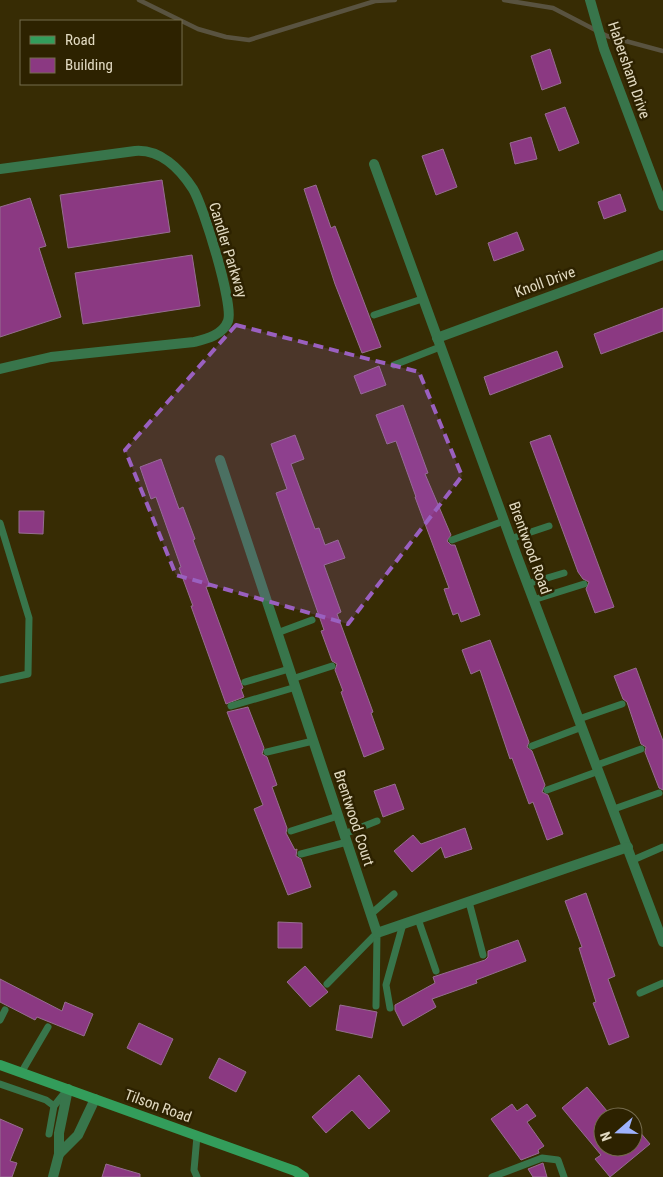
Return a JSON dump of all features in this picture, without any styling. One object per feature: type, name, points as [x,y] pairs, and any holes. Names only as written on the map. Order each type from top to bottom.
[{"type":"street","name":"Habersham Drive","points":[[590,0],[604,49],[663,206]]},
{"type":"street","name":"Candler Parkway","points":[[0,169],[143,150],[162,156],[193,190],[218,259],[230,314],[227,324],[219,332],[194,342],[51,357],[0,369]]},
{"type":"street","name":"Brentwood Road","points":[[374,164],[510,539],[663,942]]},
{"type":"street","name":"Knoll Drive","points":[[438,342],[663,255]]},
{"type":"street","name":"Brentwood Court","points":[[220,460],[377,933]]},
{"type":"street","points":[[377,933],[628,847]]},
{"type":"street","name":"Tilson Road","points":[[0,1065],[295,1171],[304,1177]]},
{"type":"street","points":[[53,1177],[59,1154],[59,1133],[68,1089]]},
{"type":"street","points":[[59,1154],[78,1136],[95,1099]]},
{"type":"lane","points":[[374,315],[422,299]]},
{"type":"lane","points":[[394,365],[438,342]]},
{"type":"lane","points":[[452,540],[504,521]]},
{"type":"lane","points":[[0,523],[29,618],[29,627],[28,674],[0,680]]},
{"type":"lane","points":[[510,539],[549,526]]},
{"type":"lane","points":[[527,584],[564,573]]},
{"type":"lane","points":[[533,600],[584,584]]},
{"type":"lane","points":[[277,633],[312,620]]},
{"type":"lane","points":[[231,706],[292,678],[332,666]]},
{"type":"lane","points":[[245,682],[292,678]]},
{"type":"lane","points":[[532,746],[622,704]]},
{"type":"lane","points":[[267,752],[313,741]]},
{"type":"lane","points":[[547,790],[641,749]]},
{"type":"lane","points":[[614,809],[659,793]]},
{"type":"lane","points":[[291,831],[338,816]]},
{"type":"lane","points":[[301,854],[345,838],[377,821]]},
{"type":"lane","points":[[633,860],[663,847]]},
{"type":"lane","points":[[370,914],[394,894]]},
{"type":"lane","points":[[469,902],[483,955]]},
{"type":"lane","points":[[418,919],[436,971]]},
{"type":"lane","points":[[390,1008],[386,985],[403,924]]},
{"type":"lane","points":[[328,984],[377,933]]},
{"type":"lane","points":[[376,1006],[377,933]]},
{"type":"lane","points":[[640,992],[663,983]]},
{"type":"lane","points":[[0,1020],[4,1010]]},
{"type":"lane","points":[[21,1072],[48,1027]]},
{"type":"lane","points":[[0,1084],[46,1100],[54,1106]]},
{"type":"lane","points":[[49,1134],[54,1118],[54,1106],[68,1089]]},
{"type":"lane","points":[[197,1136],[194,1170],[197,1177]]},
{"type":"lane","points":[[492,1177],[542,1158],[558,1160],[564,1177]]},
{"type":"highlighted area","points":[[236,325],[419,372],[462,476],[348,624],[176,575],[125,450]]},
{"type":"building","points":[[550,49],[561,83],[542,90],[531,56]]},
{"type":"building","points":[[565,107],[579,143],[559,151],[545,114]]},
{"type":"building","points":[[531,137],[537,159],[515,164],[510,143]]},
{"type":"building","points":[[443,149],[457,187],[436,195],[422,156]]},
{"type":"building","points":[[162,180],[170,232],[68,248],[60,195]]},
{"type":"building","points":[[316,185],[331,228],[335,226],[381,347],[362,353],[335,284],[304,189]]},
{"type":"building","points":[[620,194],[626,211],[604,219],[598,202]]},
{"type":"building","points":[[30,198],[46,246],[39,248],[61,317],[0,337],[0,207]]},
{"type":"building","points":[[517,232],[524,250],[494,261],[488,243]]},
{"type":"building","points":[[192,255],[200,306],[83,324],[75,273]]},
{"type":"building","points":[[663,308],[663,331],[601,354],[594,334]]},
{"type":"building","points":[[557,351],[563,367],[490,395],[484,377]]},
{"type":"building","points":[[379,366],[386,385],[361,394],[354,376]]},
{"type":"building","points":[[403,405],[428,473],[425,474],[451,535],[447,541],[451,545],[455,545],[480,615],[461,622],[458,613],[453,615],[444,589],[449,588],[396,441],[387,444],[376,415]]},
{"type":"building","points":[[295,435],[304,459],[291,464],[315,529],[319,528],[325,545],[338,540],[345,558],[324,565],[341,612],[337,614],[373,712],[371,713],[384,749],[364,757],[341,692],[343,691],[335,670],[337,664],[332,661],[321,631],[324,630],[276,493],[287,489],[271,444]]},
{"type":"building","points":[[550,435],[614,607],[595,613],[586,589],[589,582],[583,579],[578,572],[530,442]]},
{"type":"building","points":[[161,459],[179,509],[183,507],[195,539],[193,540],[210,586],[206,587],[243,688],[241,689],[244,697],[226,704],[191,606],[193,606],[179,568],[181,567],[156,497],[151,499],[140,467]]},
{"type":"building","points":[[19,511],[44,511],[43,534],[19,533]]},
{"type":"building","points":[[490,640],[529,742],[527,747],[532,751],[545,785],[542,792],[548,795],[563,834],[547,840],[533,802],[529,804],[512,758],[510,759],[480,670],[471,674],[462,650]]},
{"type":"building","points":[[636,668],[663,741],[663,790],[659,788],[645,752],[646,747],[641,744],[627,702],[623,699],[614,676]]},
{"type":"building","points":[[248,707],[264,748],[262,754],[267,757],[277,785],[272,787],[287,828],[286,833],[295,850],[297,849],[296,856],[301,859],[311,887],[288,895],[254,809],[263,805],[227,712]]},
{"type":"building","points":[[395,784],[404,809],[383,817],[374,791]]},
{"type":"building","points":[[465,828],[472,849],[445,858],[441,847],[412,872],[394,851],[413,835],[421,844]]},
{"type":"building","points":[[586,893],[615,976],[608,979],[629,1037],[609,1045],[593,1003],[596,1002],[579,948],[582,947],[565,901]]},
{"type":"building","points":[[278,922],[302,923],[302,948],[278,948]]},
{"type":"building","points":[[518,940],[526,961],[476,980],[477,983],[432,999],[436,1007],[403,1026],[395,1010],[395,1005],[435,983],[433,977],[485,960],[488,957],[488,951]]},
{"type":"building","points":[[305,966],[328,992],[310,1007],[287,982]]},
{"type":"building","points":[[0,979],[62,1011],[65,1002],[93,1014],[84,1036],[37,1017],[35,1020],[0,1002]]},
{"type":"building","points":[[340,1005],[377,1012],[372,1038],[336,1030]]},
{"type":"building","points":[[139,1023],[173,1039],[161,1065],[127,1048]]},
{"type":"building","points":[[219,1058],[246,1072],[236,1092],[209,1078]]},
{"type":"building","points":[[359,1075],[390,1111],[369,1129],[352,1110],[326,1133],[312,1117]]},
{"type":"building","points":[[587,1087],[604,1107],[593,1107],[593,1145],[562,1108]]},
{"type":"building","points":[[512,1104],[517,1111],[527,1104],[536,1116],[527,1122],[544,1146],[538,1150],[539,1153],[521,1160],[491,1119]]},
{"type":"building","points":[[0,1119],[23,1129],[10,1161],[17,1163],[12,1177],[0,1177]]},
{"type":"building","points":[[643,1136],[650,1144],[643,1150]]},
{"type":"building","points":[[598,1157],[634,1157],[610,1177],[595,1159]]},
{"type":"building","points":[[543,1163],[547,1177],[533,1177],[528,1169]]},
{"type":"building","points":[[106,1164],[140,1174],[140,1177],[102,1177]]},
{"type":"waterway","points":[[139,0],[180,20]]},
{"type":"waterway","points":[[182,21],[198,29],[226,37],[249,40],[375,1],[395,0]]},
{"type":"waterway","points":[[504,0],[553,8],[607,36],[663,51]]}]
